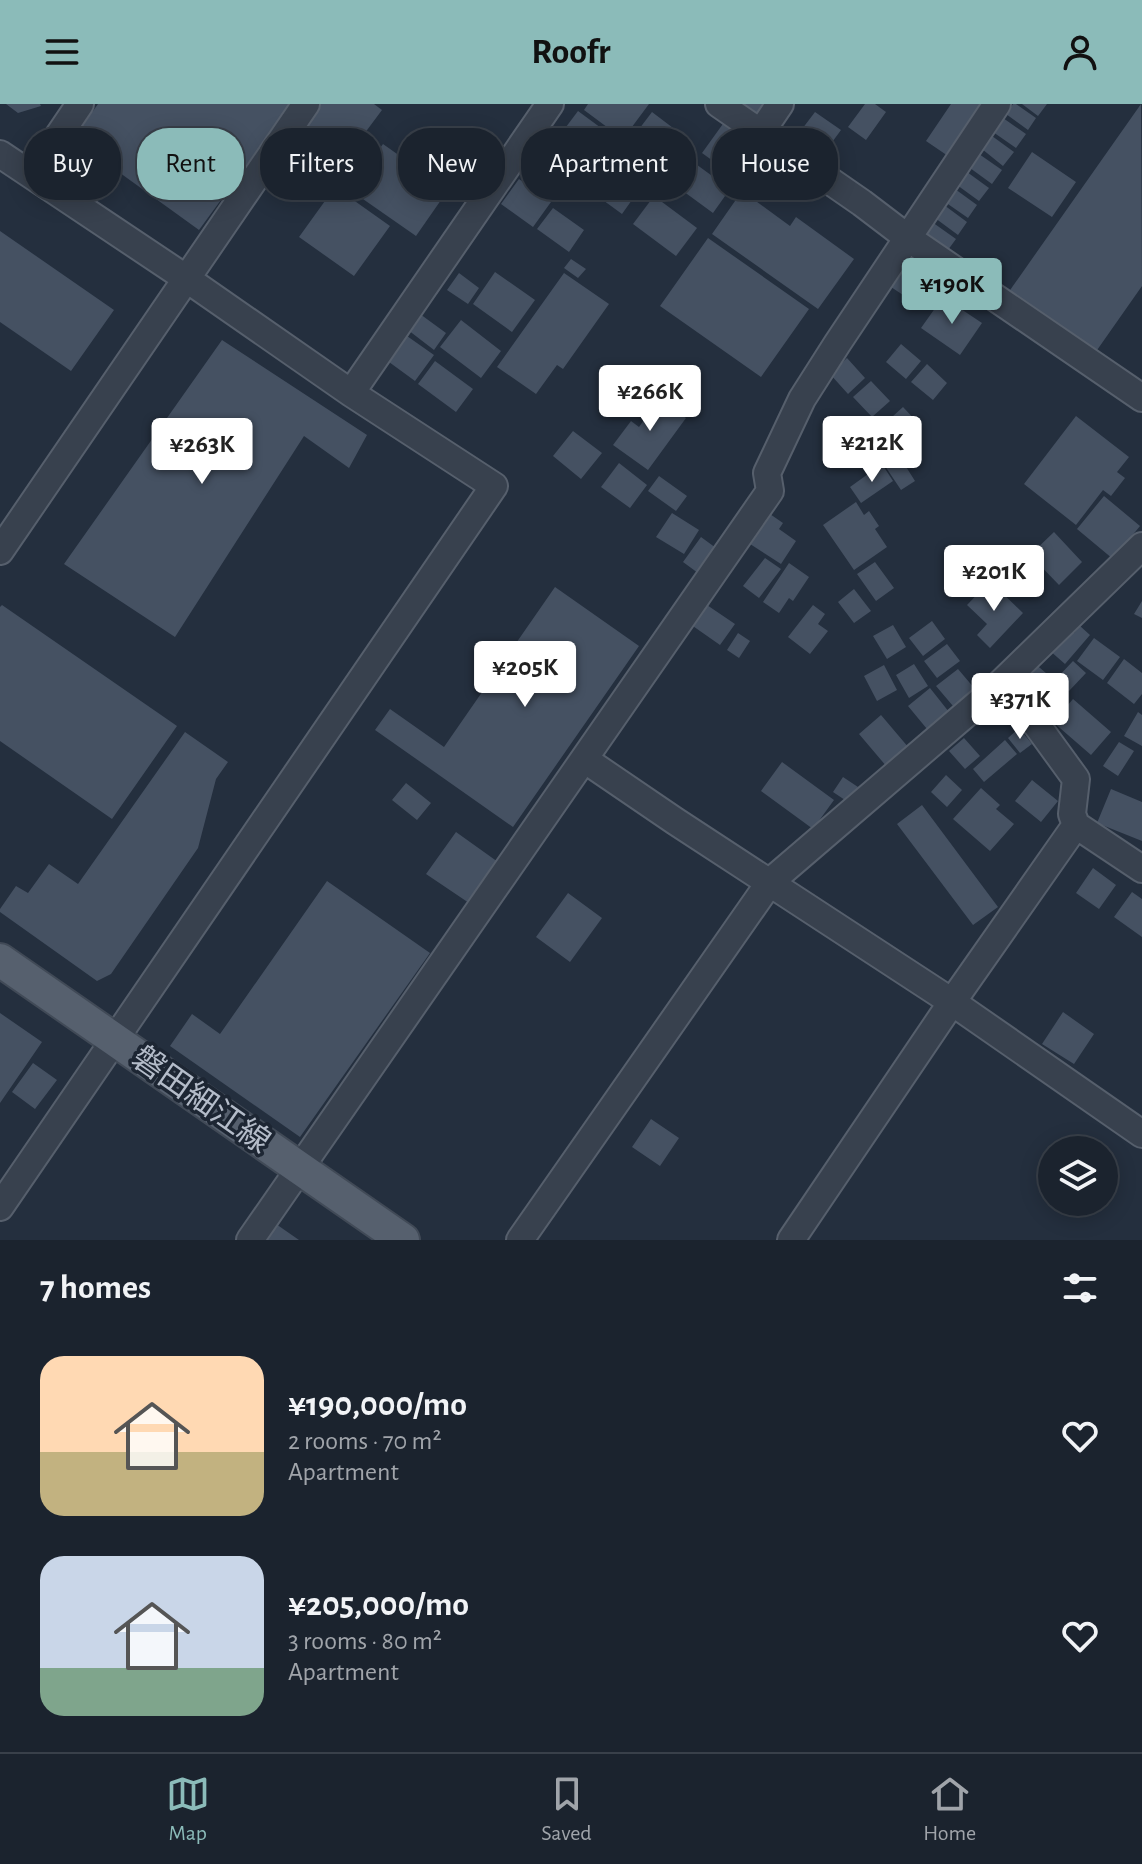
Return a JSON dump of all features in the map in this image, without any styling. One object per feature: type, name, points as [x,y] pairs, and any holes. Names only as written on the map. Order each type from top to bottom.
[{"type":"main road","name":"磐田細江線","points":[[0,960],[403,1240]]},
{"type":"street","points":[[64,128],[80,104]]},
{"type":"street","points":[[0,551],[306,104]]},
{"type":"street","points":[[719,104],[755,128]]},
{"type":"street","points":[[764,128],[780,104]]},
{"type":"street","points":[[250,1240],[770,491],[767,473],[802,399],[997,104]]},
{"type":"street","points":[[351,393],[546,105]]},
{"type":"street","points":[[0,154],[24,170]]},
{"type":"street","points":[[838,186],[908,238],[1142,398]]},
{"type":"street","points":[[0,1207],[494,486],[351,393],[69,200]]},
{"type":"street","points":[[520,1240],[770,882],[995,689],[1142,546]]},
{"type":"street","points":[[995,689],[1036,724],[1076,779],[1072,814],[1076,825],[1142,869]]},
{"type":"street","points":[[584,759],[952,1002],[1142,1134]]},
{"type":"street","points":[[791,1240],[1076,825]]},
{"type":"building","points":[[6,104],[40,104],[41,106],[18,113]]},
{"type":"building","points":[[98,104],[291,104],[273,128],[260,128],[260,146],[244,168],[244,128],[137,128],[137,185],[121,174],[121,128],[81,128]]},
{"type":"building","points":[[319,104],[374,104],[382,110],[369,128],[301,128]]},
{"type":"building","points":[[588,104],[649,104],[631,128],[608,128],[584,110]]},
{"type":"building","points":[[731,104],[764,104],[757,113],[748,107],[743,113]]},
{"type":"building","points":[[865,104],[875,104],[886,112],[866,140],[848,127]]},
{"type":"building","points":[[951,104],[983,104],[948,156],[926,141]]},
{"type":"building","points":[[1013,104],[1036,118],[1028,130],[1006,114]]},
{"type":"building","points":[[1022,104],[1047,104],[1038,116]]},
{"type":"building","points":[[1141,104],[1142,286],[1095,353],[1008,293]]},
{"type":"building","points":[[578,111],[601,128],[565,128]]},
{"type":"building","points":[[652,112],[673,128],[640,128]]},
{"type":"building","points":[[815,112],[841,130],[838,134],[838,128],[803,128]]},
{"type":"building","points":[[1003,118],[1026,134],[1016,148],[993,132]]},
{"type":"building","points":[[725,121],[734,128],[720,128]]},
{"type":"building","points":[[992,136],[1014,152],[1003,166],[982,149]]},
{"type":"building","points":[[712,139],[712,160],[702,153]]},
{"type":"building","points":[[382,145],[398,155],[398,200],[441,200],[416,236],[364,200],[382,200]]},
{"type":"building","points":[[1032,152],[1076,182],[1052,217],[1008,188]]},
{"type":"building","points":[[979,154],[1002,170],[992,184],[970,168]]},
{"type":"building","points":[[696,164],[712,176],[712,200],[722,200],[713,213],[695,200]]},
{"type":"building","points":[[967,172],[989,188],[979,201],[957,185]]},
{"type":"building","points":[[519,179],[521,200],[551,202],[533,227],[501,204]]},
{"type":"building","points":[[955,189],[977,205],[968,218],[945,202]]},
{"type":"building","points":[[157,200],[221,200],[199,230]]},
{"type":"building","points":[[326,200],[353,200],[390,226],[354,276],[299,237]]},
{"type":"building","points":[[603,200],[632,200],[622,214]]},
{"type":"building","points":[[651,200],[659,200],[697,228],[676,256],[633,224]]},
{"type":"building","points":[[736,200],[754,200],[790,226],[796,217],[854,259],[818,309],[712,234]]},
{"type":"building","points":[[944,205],[967,222],[958,235],[935,218]]},
{"type":"building","points":[[553,208],[584,230],[569,252],[537,229]]},
{"type":"building","points":[[932,222],[956,239],[945,254],[921,237]]},
{"type":"building","points":[[0,231],[114,310],[71,371],[0,322]]},
{"type":"building","points":[[708,238],[809,309],[761,377],[660,306]]},
{"type":"building","points":[[912,254],[937,270],[915,303],[891,287]]},
{"type":"building","points":[[571,259],[586,269],[578,278],[564,268]]},
{"type":"building","points":[[495,272],[535,300],[512,332],[473,304]]},
{"type":"building","points":[[459,273],[479,288],[468,304],[447,290]]},
{"type":"building","points":[[564,273],[609,304],[563,369],[557,365],[536,394],[497,367]]},
{"type":"building","points":[[943,297],[982,323],[960,355],[921,328]]},
{"type":"building","points":[[420,314],[446,333],[434,350],[408,330]]},
{"type":"building","points":[[461,320],[501,351],[481,378],[440,347]]},
{"type":"building","points":[[407,336],[434,355],[415,381],[389,362]]},
{"type":"building","points":[[222,340],[367,435],[349,468],[304,436],[175,637],[64,564]]},
{"type":"building","points":[[901,344],[921,361],[906,379],[886,362]]},
{"type":"building","points":[[847,358],[865,378],[848,394],[830,374]]},
{"type":"building","points":[[435,361],[473,389],[456,412],[418,384]]},
{"type":"building","points":[[927,364],[947,383],[933,400],[911,382]]},
{"type":"building","points":[[871,381],[890,401],[872,417],[853,397]]},
{"type":"building","points":[[657,397],[686,418],[648,470],[613,445],[631,421],[639,427],[644,420],[637,414],[646,401],[652,405]]},
{"type":"building","points":[[903,407],[918,423],[896,443],[881,427]]},
{"type":"building","points":[[1076,416],[1129,457],[1117,472],[1125,478],[1111,496],[1103,490],[1076,525],[1024,484]]},
{"type":"building","points":[[573,431],[602,453],[581,479],[553,456]]},
{"type":"building","points":[[898,454],[915,481],[901,490],[883,463]]},
{"type":"building","points":[[619,463],[647,485],[630,508],[601,487]]},
{"type":"building","points":[[882,464],[893,481],[861,503],[850,487]]},
{"type":"building","points":[[659,476],[687,496],[676,511],[648,491]]},
{"type":"building","points":[[1104,496],[1140,526],[1113,559],[1077,529]]},
{"type":"building","points":[[856,502],[864,515],[869,511],[879,526],[875,529],[887,547],[854,570],[823,525]]},
{"type":"building","points":[[767,512],[783,523],[779,529],[796,541],[781,564],[747,542]]},
{"type":"building","points":[[672,513],[699,530],[684,554],[656,537]]},
{"type":"building","points":[[1054,532],[1082,562],[1059,585],[1030,555]]},
{"type":"building","points":[[701,537],[716,548],[698,573],[683,562]]},
{"type":"building","points":[[980,552],[995,567],[970,591],[956,575]]},
{"type":"building","points":[[765,558],[781,569],[759,598],[743,586]]},
{"type":"building","points":[[875,562],[894,588],[876,601],[857,574]]},
{"type":"building","points":[[789,563],[809,577],[793,601],[789,598],[779,613],[763,602]]},
{"type":"building","points":[[990,581],[1023,613],[990,648],[977,635],[987,624],[967,605]]},
{"type":"building","points":[[555,587],[639,646],[513,827],[375,730],[390,709],[444,747]]},
{"type":"building","points":[[854,589],[871,611],[854,623],[838,602]]},
{"type":"building","points":[[1142,601],[1142,618],[1134,614]]},
{"type":"building","points":[[704,603],[735,624],[720,645],[690,624]]},
{"type":"building","points":[[2,605],[177,726],[112,819],[0,741]]},
{"type":"building","points":[[813,605],[825,614],[818,624],[828,631],[810,654],[788,637]]},
{"type":"building","points":[[932,621],[945,639],[923,656],[909,638]]},
{"type":"building","points":[[893,625],[906,647],[887,659],[873,636]]},
{"type":"building","points":[[1080,626],[1090,635],[1065,664],[1049,650],[1068,627],[1074,633]]},
{"type":"building","points":[[738,633],[750,641],[739,658],[727,650]]},
{"type":"building","points":[[1094,638],[1120,657],[1103,680],[1077,661]]},
{"type":"building","points":[[947,644],[960,661],[937,678],[924,661]]},
{"type":"building","points":[[1124,659],[1142,673],[1142,694],[1134,704],[1107,683]]},
{"type":"building","points":[[1073,661],[1086,673],[1069,691],[1056,679]]},
{"type":"building","points":[[1033,662],[1053,679],[1031,705],[1011,687]]},
{"type":"building","points":[[914,664],[928,686],[909,698],[896,675]]},
{"type":"building","points":[[884,665],[897,690],[877,701],[864,676]]},
{"type":"building","points":[[958,669],[975,689],[953,706],[936,686]]},
{"type":"building","points":[[1054,685],[1068,697],[1047,721],[1033,710]]},
{"type":"building","points":[[930,688],[949,712],[927,729],[908,706]]},
{"type":"building","points":[[1073,699],[1111,732],[1091,755],[1053,722]]},
{"type":"building","points":[[1138,712],[1142,715],[1142,746],[1124,736]]},
{"type":"building","points":[[881,715],[909,748],[887,767],[859,734]]},
{"type":"building","points":[[1019,728],[1032,744],[1020,753],[1008,738]]},
{"type":"building","points":[[185,732],[228,762],[216,779],[198,848],[111,974],[97,981],[0,912],[0,909],[16,886],[28,893],[49,864],[78,884]]},
{"type":"building","points":[[964,738],[980,756],[965,769],[949,751]]},
{"type":"building","points":[[1005,740],[1017,754],[984,782],[973,769]]},
{"type":"building","points":[[1119,742],[1134,751],[1118,776],[1103,766]]},
{"type":"building","points":[[782,762],[834,800],[813,829],[761,791]]},
{"type":"building","points":[[946,775],[962,790],[947,807],[931,792]]},
{"type":"building","points":[[843,777],[858,787],[848,802],[833,792]]},
{"type":"building","points":[[1032,780],[1058,801],[1041,822],[1015,801]]},
{"type":"building","points":[[406,783],[431,803],[417,820],[392,800]]},
{"type":"building","points":[[981,788],[1000,805],[996,809],[1014,824],[990,851],[953,819]]},
{"type":"building","points":[[1111,789],[1142,802],[1142,841],[1097,823]]},
{"type":"building","points":[[922,805],[998,907],[973,925],[897,824]]},
{"type":"building","points":[[456,832],[498,862],[469,903],[426,874]]},
{"type":"building","points":[[1093,868],[1116,885],[1099,909],[1076,893]]},
{"type":"building","points":[[327,881],[430,953],[300,1137],[170,1046],[192,1014],[220,1034]]},
{"type":"building","points":[[1132,892],[1142,899],[1142,937],[1114,917]]},
{"type":"building","points":[[568,893],[602,918],[570,962],[536,937]]},
{"type":"building","points":[[1063,1012],[1094,1034],[1074,1064],[1042,1044]]},
{"type":"building","points":[[0,1013],[42,1042],[0,1103]]},
{"type":"building","points":[[33,1063],[57,1080],[35,1109],[12,1092]]},
{"type":"building","points":[[651,1119],[679,1138],[660,1166],[632,1147]]},
{"type":"building","points":[[276,1224],[299,1240],[264,1240]]}]
